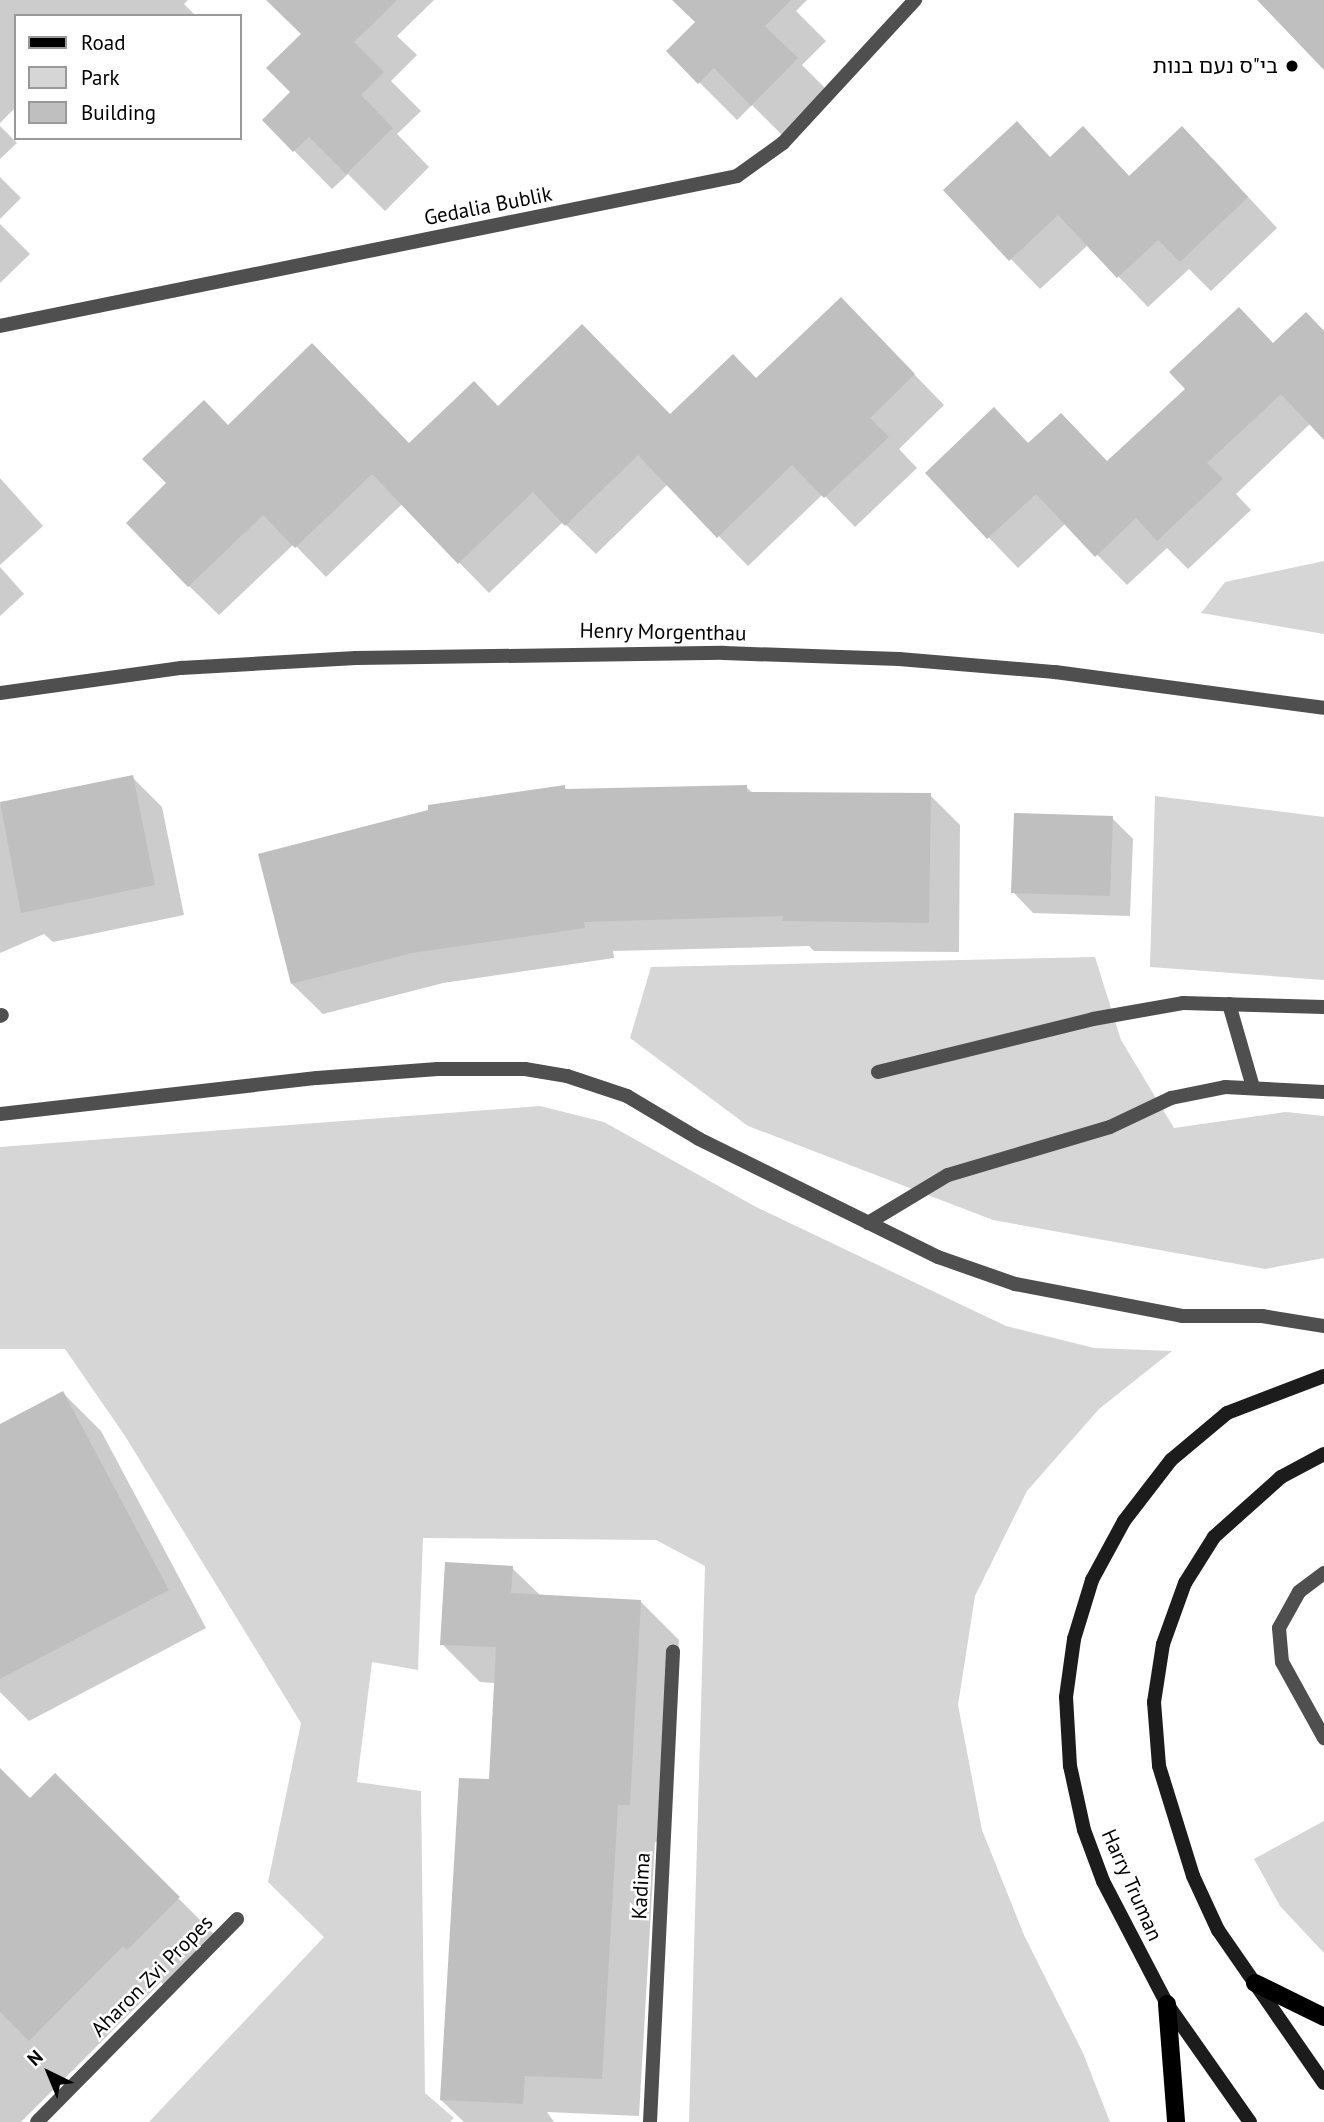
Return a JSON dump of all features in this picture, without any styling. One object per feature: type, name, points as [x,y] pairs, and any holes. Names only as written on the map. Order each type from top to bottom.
[{"type":"main road","points":[[1255,1983],[1324,2017]]},
{"type":"main road","points":[[1167,2004],[1176,2122]]},
{"type":"street","name":"Gedalia Bublik","points":[[0,326],[737,176],[783,143],[915,0]]},
{"type":"street","name":"Henry Morgenthau","points":[[0,693],[181,668],[356,657],[724,653],[899,659],[1055,672],[1324,708]]},
{"type":"street","points":[[878,1072],[1093,1019],[1183,1003],[1324,1007]]},
{"type":"street","points":[[1229,1004],[1253,1087]]},
{"type":"street","points":[[0,1114],[317,1078],[438,1069],[525,1069],[567,1076],[627,1096],[699,1139],[938,1257],[1015,1284],[1182,1316],[1262,1316],[1324,1326]]},
{"type":"street","points":[[868,1223],[948,1175],[1110,1127],[1171,1098],[1225,1087],[1324,1092]]},
{"type":"street","name":"Harry Truman","points":[[1250,2122],[1167,2004],[1103,1881],[1084,1830],[1070,1766],[1066,1697],[1074,1639],[1092,1580],[1124,1521],[1171,1460],[1227,1413],[1324,1376]]},
{"type":"street","points":[[1324,1454],[1281,1478],[1214,1537],[1185,1583],[1163,1644],[1154,1702],[1159,1766],[1193,1876],[1219,1930],[1324,2083]]},
{"type":"street","points":[[1324,1573],[1299,1592],[1279,1628],[1282,1662],[1324,1738]]},
{"type":"street","name":"Kadima","points":[[650,2122],[673,1652]]},
{"type":"street","name":"Aharon Zvi Propes","points":[[37,2122],[237,1919]]},
{"type":"green space","points":[[1324,561],[1324,634],[1201,613],[1225,582]]},
{"type":"green space","points":[[1155,796],[1324,817],[1324,980],[1150,967]]},
{"type":"green space","points":[[1095,957],[1121,1040],[1174,1128],[1286,1112],[1324,1116],[1324,1258],[1265,1269],[993,1220],[748,1126],[630,1038],[651,967]]},
{"type":"green space","points":[[540,1106],[604,1122],[756,1207],[1006,1326],[1094,1348],[1172,1351],[1099,1409],[1027,1491],[975,1596],[958,1705],[982,1830],[1024,1935],[1083,2053],[1110,2122],[689,2122],[705,1566],[656,1540],[423,1538],[418,1670],[372,1662],[357,1782],[421,1791],[425,2093],[454,2118],[450,2122],[149,2122],[324,1937],[268,1882],[301,1723],[125,1436],[65,1349],[0,1349],[0,1147]]},
{"type":"green space","points":[[1324,1821],[1324,1953],[1280,1906],[1254,1859]]},
{"type":"building","points":[[266,0],[397,0],[354,42],[384,72],[361,95],[393,128],[346,174],[309,137],[293,152],[262,120],[290,92],[266,68],[301,34]]},
{"type":"building","points":[[672,0],[791,0],[765,26],[798,58],[751,106],[714,68],[698,84],[666,51],[695,22]]},
{"type":"building","points":[[1257,0],[1324,0],[1324,70]]},
{"type":"building","points":[[1017,121],[1050,157],[1083,126],[1129,176],[1182,126],[1248,197],[1180,262],[1158,240],[1117,278],[1058,215],[1009,261],[943,190]]},
{"type":"building","points":[[841,297],[915,374],[870,418],[889,437],[824,498],[792,465],[717,538],[638,455],[565,526],[533,492],[458,564],[372,474],[295,548],[263,515],[188,587],[126,523],[166,483],[142,459],[204,400],[228,425],[312,343],[409,443],[474,381],[498,406],[582,324],[670,414],[733,354],[756,378]]},
{"type":"building","points":[[1239,307],[1273,343],[1306,312],[1324,331],[1324,440],[1281,394],[1207,463],[1223,479],[1157,541],[1136,518],[1095,557],[1036,494],[987,539],[925,473],[994,407],[1028,443],[1061,413],[1107,461],[1185,389],[1169,372]]},
{"type":"building","points":[[133,775],[155,885],[21,913],[0,802]]},
{"type":"building","points":[[565,785],[565,789],[747,785],[747,792],[931,793],[929,923],[782,921],[783,916],[584,922],[585,928],[412,953],[291,984],[258,854],[428,810],[428,805]]},
{"type":"building","points":[[1014,813],[1113,816],[1110,896],[1011,893]]},
{"type":"building","points":[[63,1391],[169,1590],[0,1679],[0,1424]]},
{"type":"building","points":[[445,1562],[513,1566],[511,1593],[641,1600],[630,1805],[618,1805],[602,2079],[525,2076],[523,2104],[440,2100],[459,1778],[489,1779],[496,1647],[440,1645]]},
{"type":"building","points":[[0,1768],[30,1798],[55,1773],[180,1897],[127,1950],[123,1946],[29,2041],[0,2012]]},
{"type":"place","name":"בי\"ס נעם בנות","points":[[1292,66]]}]
